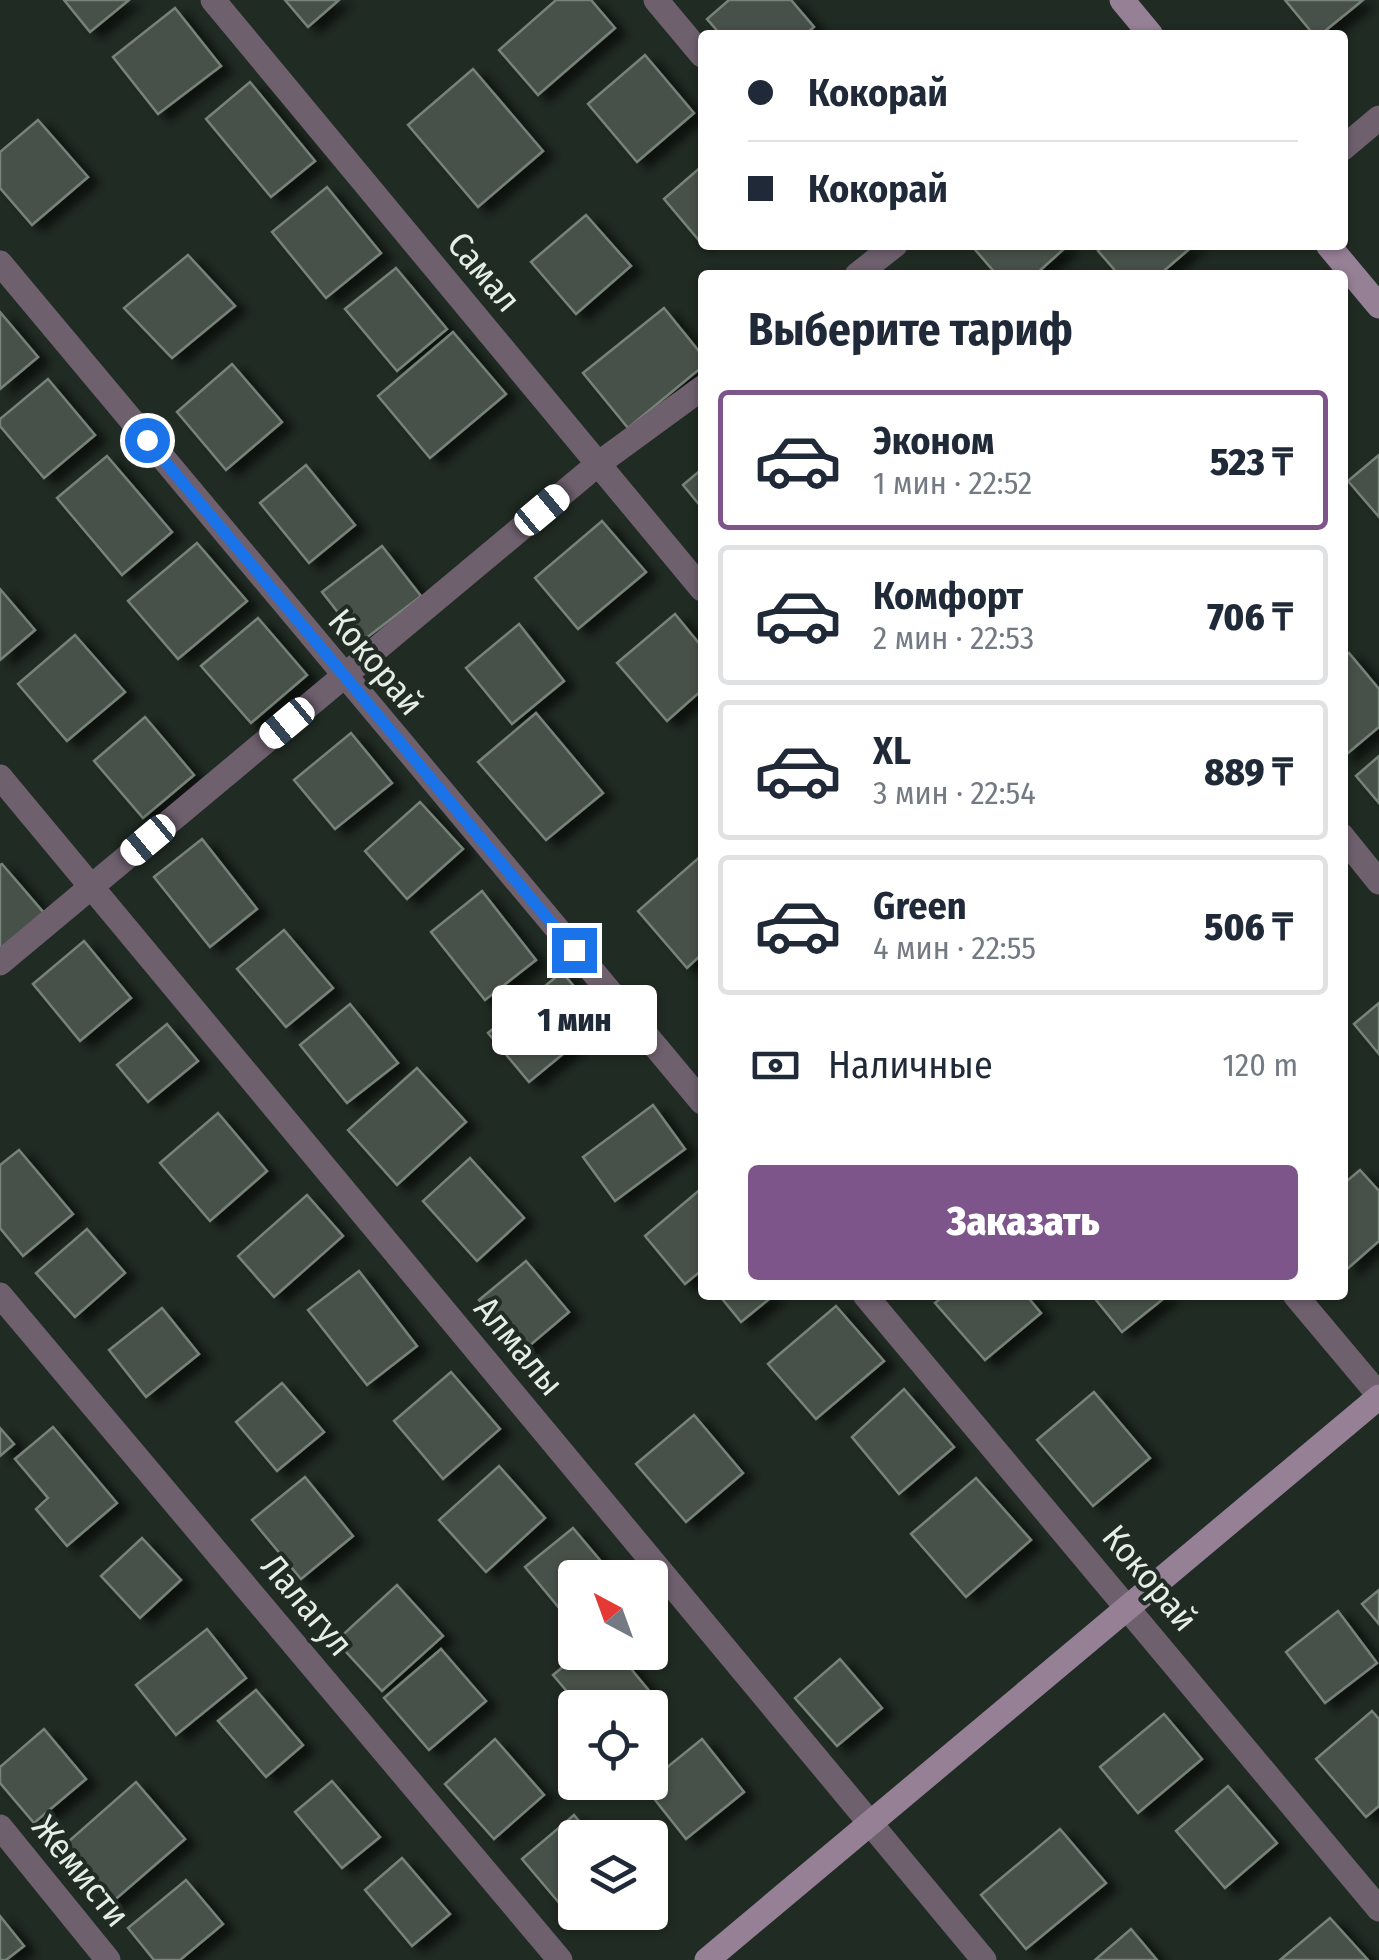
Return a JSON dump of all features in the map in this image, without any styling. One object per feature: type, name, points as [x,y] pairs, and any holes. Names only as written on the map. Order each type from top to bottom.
[{"type":"street","name":"Самал","points":[[213,0],[698,584]]},
{"type":"street","points":[[656,0],[698,49]]},
{"type":"street","points":[[1122,0],[1144,30]]},
{"type":"street","points":[[1348,143],[1379,118]]},
{"type":"street","points":[[1332,250],[1379,306]]},
{"type":"street","name":"Кокорай","points":[[0,263],[698,1097]]},
{"type":"street","points":[[0,964],[598,464],[698,391]]},
{"type":"street","name":"Алмалы","points":[[0,777],[984,1960]]},
{"type":"street","points":[[1348,843],[1379,882]]},
{"type":"street","name":"Лалагул","points":[[0,1294],[560,1960]]},
{"type":"street","name":"Кокорай","points":[[870,1300],[1379,1909]]},
{"type":"street","points":[[707,1960],[1379,1396],[1299,1300]]},
{"type":"street","name":"Жемисти","points":[[0,1827],[108,1960]]},
{"type":"building","points":[[64,0],[129,0],[90,32]]},
{"type":"building","points":[[285,0],[339,0],[308,27]]},
{"type":"building","points":[[556,0],[591,0],[615,28],[538,95],[499,50]]},
{"type":"building","points":[[729,0],[791,0],[814,27],[717,30],[707,19]]},
{"type":"building","points":[[1285,0],[1363,0],[1326,30],[1310,30]]},
{"type":"building","points":[[175,8],[221,66],[158,114],[113,57]]},
{"type":"building","points":[[645,55],[694,113],[637,162],[588,104]]},
{"type":"building","points":[[473,69],[543,151],[478,207],[408,125]]},
{"type":"building","points":[[250,82],[315,161],[271,197],[206,119]]},
{"type":"building","points":[[38,120],[88,177],[32,225],[0,188],[0,152]]},
{"type":"building","points":[[698,169],[698,239],[664,199]]},
{"type":"building","points":[[327,187],[381,253],[326,298],[272,232]]},
{"type":"building","points":[[586,215],[631,266],[576,314],[531,262]]},
{"type":"building","points":[[975,250],[1063,250],[1041,270],[993,270]]},
{"type":"building","points":[[1188,250],[1165,270],[1115,270],[1098,251]]},
{"type":"building","points":[[188,255],[235,306],[172,358],[124,308]]},
{"type":"building","points":[[396,268],[447,329],[397,371],[345,309]]},
{"type":"building","points":[[664,308],[698,350],[698,370],[628,428],[583,373]]},
{"type":"building","points":[[0,312],[38,357],[0,389]]},
{"type":"building","points":[[453,332],[506,394],[430,458],[378,396]]},
{"type":"building","points":[[232,364],[282,422],[226,470],[177,412]]},
{"type":"building","points":[[48,379],[95,435],[44,478],[0,426],[0,419]]},
{"type":"building","points":[[1379,455],[1379,517],[1348,481]]},
{"type":"building","points":[[107,456],[172,532],[122,575],[57,498]]},
{"type":"building","points":[[306,465],[355,525],[309,563],[260,503]]},
{"type":"building","points":[[698,472],[698,503],[683,485]]},
{"type":"building","points":[[602,521],[646,572],[578,629],[535,578]]},
{"type":"building","points":[[197,543],[247,601],[178,659],[128,601]]},
{"type":"building","points":[[382,546],[421,596],[361,642],[322,592]]},
{"type":"building","points":[[0,589],[35,630],[0,660]]},
{"type":"building","points":[[675,614],[698,642],[698,694],[667,721],[617,663]]},
{"type":"building","points":[[258,618],[307,675],[251,723],[201,666]]},
{"type":"building","points":[[519,624],[564,681],[512,724],[466,668]]},
{"type":"building","points":[[75,635],[125,692],[67,741],[18,684]]},
{"type":"building","points":[[1348,654],[1379,689],[1379,727],[1348,753]]},
{"type":"building","points":[[536,713],[603,793],[546,840],[478,762]]},
{"type":"building","points":[[145,717],[194,775],[143,818],[94,761]]},
{"type":"building","points":[[351,733],[392,783],[335,829],[294,780]]},
{"type":"building","points":[[1379,756],[1379,803],[1356,776]]},
{"type":"building","points":[[420,802],[463,849],[407,899],[365,851]]},
{"type":"building","points":[[202,839],[257,909],[210,947],[154,877]]},
{"type":"building","points":[[698,858],[698,958],[687,968],[638,911]]},
{"type":"building","points":[[0,865],[44,913],[0,952]]},
{"type":"building","points":[[482,891],[536,960],[485,1000],[431,932]]},
{"type":"building","points":[[284,930],[333,988],[286,1027],[237,969]]},
{"type":"building","points":[[84,941],[131,998],[80,1041],[33,984]]},
{"type":"building","points":[[562,972],[603,1021],[529,1082],[488,1033]]},
{"type":"building","points":[[1379,1003],[1379,1054],[1354,1024]]},
{"type":"building","points":[[350,1004],[398,1063],[347,1103],[300,1045]]},
{"type":"building","points":[[167,1024],[198,1061],[148,1102],[117,1065]]},
{"type":"building","points":[[417,1068],[466,1122],[397,1185],[348,1130]]},
{"type":"building","points":[[653,1105],[685,1149],[615,1201],[583,1157]]},
{"type":"building","points":[[218,1113],[267,1171],[210,1221],[160,1163]]},
{"type":"building","points":[[19,1150],[73,1214],[23,1256],[0,1228],[0,1165]]},
{"type":"building","points":[[470,1158],[524,1218],[477,1261],[423,1201]]},
{"type":"building","points":[[1360,1170],[1379,1191],[1379,1241],[1348,1268],[1348,1180]]},
{"type":"building","points":[[698,1191],[698,1273],[685,1284],[645,1236]]},
{"type":"building","points":[[307,1195],[343,1236],[274,1297],[238,1256]]},
{"type":"building","points":[[87,1229],[125,1273],[75,1317],[36,1273]]},
{"type":"building","points":[[526,1261],[569,1312],[522,1352],[479,1300]]},
{"type":"building","points":[[359,1271],[417,1346],[367,1385],[308,1310]]},
{"type":"building","points":[[723,1300],[768,1300],[741,1322]]},
{"type":"building","points":[[1030,1300],[1041,1313],[985,1360],[935,1303]]},
{"type":"building","points":[[1096,1300],[1162,1300],[1122,1332]]},
{"type":"building","points":[[836,1306],[884,1361],[816,1419],[768,1364]]},
{"type":"building","points":[[162,1308],[199,1354],[146,1397],[109,1350]]},
{"type":"building","points":[[451,1372],[500,1429],[443,1479],[394,1421]]},
{"type":"building","points":[[282,1383],[324,1432],[277,1471],[236,1422]]},
{"type":"building","points":[[904,1389],[954,1447],[899,1494],[852,1437]]},
{"type":"building","points":[[1094,1392],[1150,1458],[1093,1506],[1037,1440]]},
{"type":"building","points":[[694,1415],[743,1473],[686,1522],[636,1464]]},
{"type":"building","points":[[53,1427],[117,1503],[67,1546],[36,1509],[48,1498],[15,1459]]},
{"type":"building","points":[[0,1428],[14,1444],[0,1456]]},
{"type":"building","points":[[499,1466],[545,1518],[486,1572],[439,1520]]},
{"type":"building","points":[[305,1477],[353,1536],[301,1579],[252,1520]]},
{"type":"building","points":[[976,1478],[1031,1540],[966,1597],[911,1534]]},
{"type":"building","points":[[573,1528],[600,1560],[558,1560],[558,1607],[525,1567]]},
{"type":"building","points":[[142,1538],[181,1580],[140,1618],[101,1576]]},
{"type":"building","points":[[397,1585],[443,1636],[382,1691],[336,1641]]},
{"type":"building","points":[[1379,1590],[1379,1624],[1362,1604]]},
{"type":"building","points":[[1338,1611],[1377,1663],[1325,1703],[1286,1652]]},
{"type":"building","points":[[207,1629],[246,1678],[176,1735],[136,1685]]},
{"type":"building","points":[[441,1649],[486,1701],[429,1750],[384,1698]]},
{"type":"building","points":[[840,1659],[882,1708],[837,1746],[795,1698]]},
{"type":"building","points":[[559,1670],[632,1670],[649,1690],[566,1690],[553,1675]]},
{"type":"building","points":[[256,1690],[303,1745],[266,1777],[218,1721]]},
{"type":"building","points":[[1372,1711],[1379,1719],[1379,1806],[1366,1817],[1316,1759]]},
{"type":"building","points":[[1164,1714],[1202,1759],[1138,1813],[1100,1767]]},
{"type":"building","points":[[44,1729],[86,1779],[34,1823],[0,1783],[0,1767]]},
{"type":"building","points":[[495,1739],[544,1795],[494,1839],[445,1784]]},
{"type":"building","points":[[702,1739],[744,1792],[686,1839],[655,1800],[668,1800],[668,1767]]},
{"type":"building","points":[[332,1781],[380,1837],[342,1868],[295,1812]]},
{"type":"building","points":[[136,1782],[185,1839],[110,1904],[61,1848]]},
{"type":"building","points":[[1228,1786],[1277,1843],[1225,1888],[1176,1831]]},
{"type":"building","points":[[558,1829],[558,1902],[522,1859]]},
{"type":"building","points":[[1060,1829],[1106,1883],[1026,1949],[981,1895]]},
{"type":"building","points":[[402,1858],[450,1914],[412,1946],[365,1890]]},
{"type":"building","points":[[186,1880],[223,1924],[180,1960],[154,1960],[128,1928]]},
{"type":"building","points":[[0,1916],[24,1946],[6,1960],[0,1960]]},
{"type":"building","points":[[1330,1918],[1368,1960],[1280,1960]]},
{"type":"building","points":[[1131,1929],[1157,1960],[1095,1960]]},
{"type":"route","points":[[147,440],[574,950]]}]
